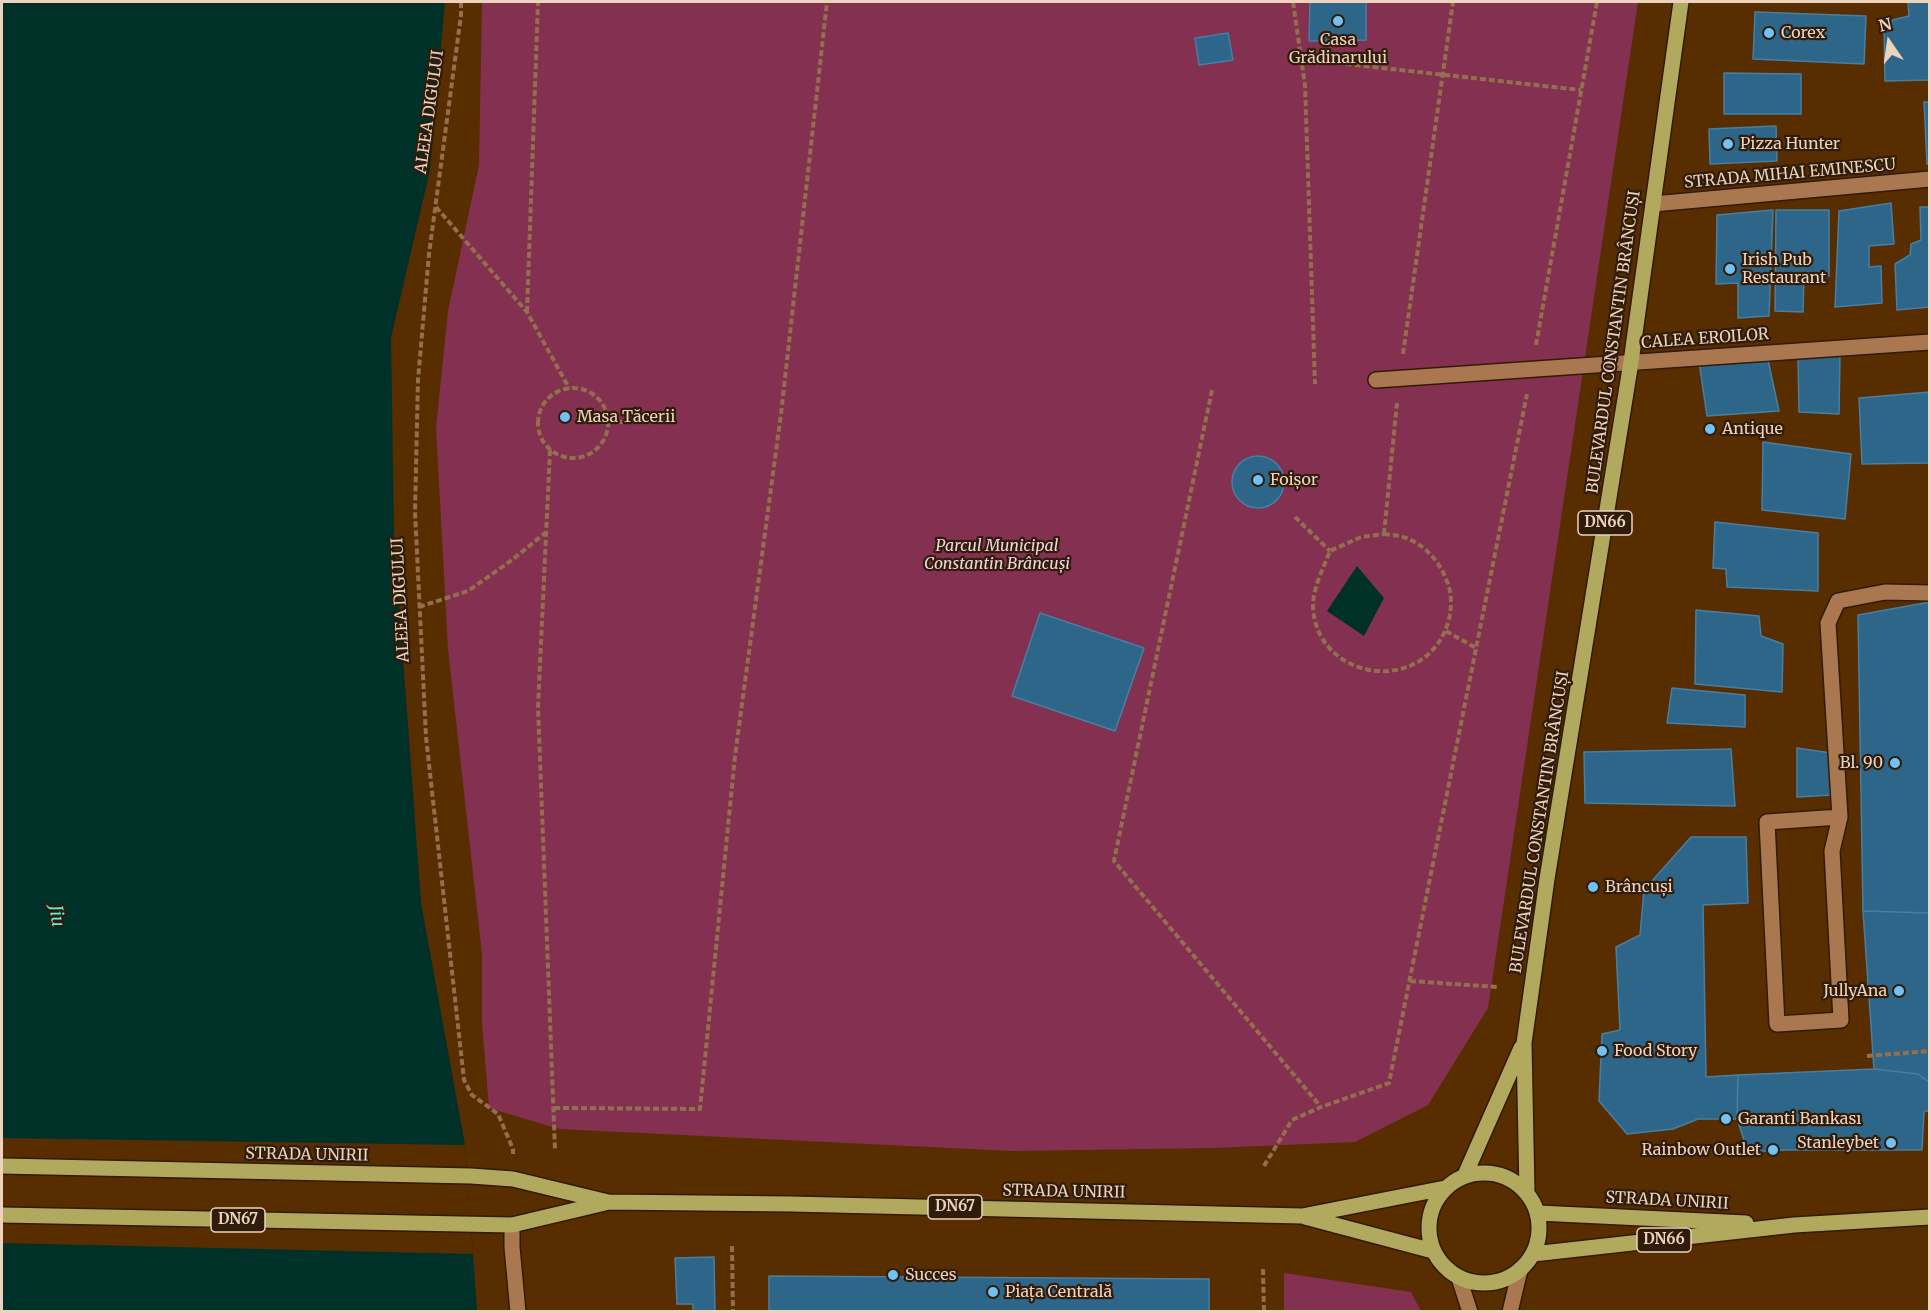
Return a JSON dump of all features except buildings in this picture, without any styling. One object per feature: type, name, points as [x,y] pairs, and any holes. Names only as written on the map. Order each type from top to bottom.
[{"type":"main road","name":"BULEVARDUL CONSTANTIN BRÂNCUȘI","points":[[1527,1192],[1524,1043],[1547,879],[1631,362],[1681,2]]},
{"type":"main road","name":"BULEVARDUL CONSTANTIN BRÂNCUȘI","points":[[1465,1175],[1524,1043]]},
{"type":"main road","name":"STRADA UNIRII","points":[[2,1166],[471,1176],[513,1179],[608,1202],[1302,1216],[1445,1188]]},
{"type":"main road","points":[[1433,1251],[1443,1266],[1459,1278],[1480,1284],[1502,1281],[1520,1270],[1533,1254],[1540,1234],[1538,1213],[1527,1192],[1510,1178],[1488,1172],[1465,1175]]},
{"type":"main road","name":"STRADA UNIRII","points":[[1302,1216],[1433,1251],[1428,1228],[1432,1206],[1445,1188],[1465,1175]]},
{"type":"main road","name":"STRADA UNIRII","points":[[2,1215],[512,1225],[608,1202]]},
{"type":"main road","name":"STRADA UNIRII","points":[[1538,1213],[1794,1225]]},
{"type":"main road","name":"STRADA UNIRII","points":[[1533,1254],[1794,1225],[1929,1217]]},
{"type":"street","name":"STRADA MIHAI EMINESCU","points":[[1653,204],[1929,179]]},
{"type":"street","name":"CALEA EROILOR","points":[[1376,380],[1929,342]]},
{"type":"street","points":[[1840,817],[1767,822],[1777,1024],[1841,1020],[1832,851],[1840,817],[1828,623],[1838,602],[1885,592],[1929,593]]},
{"type":"street","points":[[512,1225],[518,1311]]},
{"type":"street","points":[[1510,1311],[1520,1270]]},
{"type":"street","points":[[1459,1278],[1470,1311]]},
{"type":"path","name":"ALEEA DIGULUI","points":[[461,2],[429,254],[418,380],[415,512],[419,608],[426,737],[464,1080],[472,1095],[498,1114],[513,1149],[513,1179]]},
{"type":"path","points":[[527,312],[538,2]]},
{"type":"path","points":[[554,1108],[700,1109],[735,756],[781,414],[826,2]]},
{"type":"path","points":[[1293,2],[1305,85],[1316,384]]},
{"type":"path","points":[[1384,534],[1400,379],[1452,2]]},
{"type":"path","points":[[1264,1166],[1293,1120],[1320,1107],[1389,1083],[1532,370],[1597,2]]},
{"type":"path","points":[[1301,60],[1581,90]]},
{"type":"path","points":[[436,207],[527,312],[569,388]]},
{"type":"path","points":[[569,388],[591,393],[606,411],[608,422],[601,444],[593,452],[571,459],[550,450],[542,441],[538,430],[541,408],[548,398],[569,388]]},
{"type":"path","points":[[1212,390],[1114,861],[1320,1107]]},
{"type":"path","points":[[608,422],[646,422]]},
{"type":"path","points":[[550,450],[538,707],[555,1150]]},
{"type":"path","points":[[1295,517],[1330,551]]},
{"type":"path","points":[[419,608],[468,591],[512,560],[546,532]]},
{"type":"path","points":[[1384,534],[1406,538],[1425,549],[1441,566],[1450,586],[1451,609],[1446,631],[1433,650],[1416,664],[1394,671],[1370,671],[1349,664],[1331,650],[1319,630],[1313,608],[1316,585],[1330,551],[1361,537],[1384,534]]},
{"type":"path","points":[[1446,631],[1476,648]]},
{"type":"path","points":[[1410,981],[1497,987]]},
{"type":"path","points":[[1867,1056],[1929,1052]]},
{"type":"path","points":[[732,1246],[733,1311]]},
{"type":"path","points":[[1263,1269],[1264,1311],[1271,1311]]},
{"type":"green space","name":"Parcul Municipal Constantin Brâncuși","points":[[482,2],[1638,2],[1488,1008],[1428,1105],[1355,1142],[1212,1148],[1012,1151],[559,1129],[489,1108],[482,1023],[482,954],[448,649],[436,428],[448,311],[479,165]]},
{"type":"green space","points":[[1284,1273],[1411,1292],[1421,1311],[1284,1311]]},
{"type":"water","name":"Jiu","points":[[2,2],[445,2],[430,170],[391,338],[394,534],[421,903],[465,1145],[477,1311],[2,1312]]},
{"type":"water","points":[[1357,566],[1384,598],[1364,636],[1327,611]]},
{"type":"pier","points":[[2,1138],[465,1145],[473,1254],[2,1243]]},
{"type":"place","name":"Casa Grădinarului","points":[[1338,21]]},
{"type":"place","name":"Corex","points":[[1769,33]]},
{"type":"place","name":"Pizza Hunter","points":[[1728,144]]},
{"type":"place","name":"Irish Pub Restaurant","points":[[1730,269]]},
{"type":"place","name":"Masa Tăcerii","points":[[565,417]]},
{"type":"place","name":"Antique","points":[[1710,429]]},
{"type":"place","name":"Foișor","points":[[1258,480]]},
{"type":"place","name":"Bl. 90","points":[[1895,763]]},
{"type":"place","name":"Brâncuși","points":[[1593,887]]},
{"type":"place","name":"JullyAna","points":[[1899,991]]},
{"type":"place","name":"Food Story","points":[[1602,1051]]},
{"type":"place","name":"Garanti Bankası","points":[[1726,1119]]},
{"type":"place","name":"Stanleybet","points":[[1891,1143]]},
{"type":"place","name":"Rainbow Outlet","points":[[1773,1150]]},
{"type":"place","name":"Succes","points":[[893,1275]]},
{"type":"place","name":"Piața Centrală","points":[[993,1292]]}]
